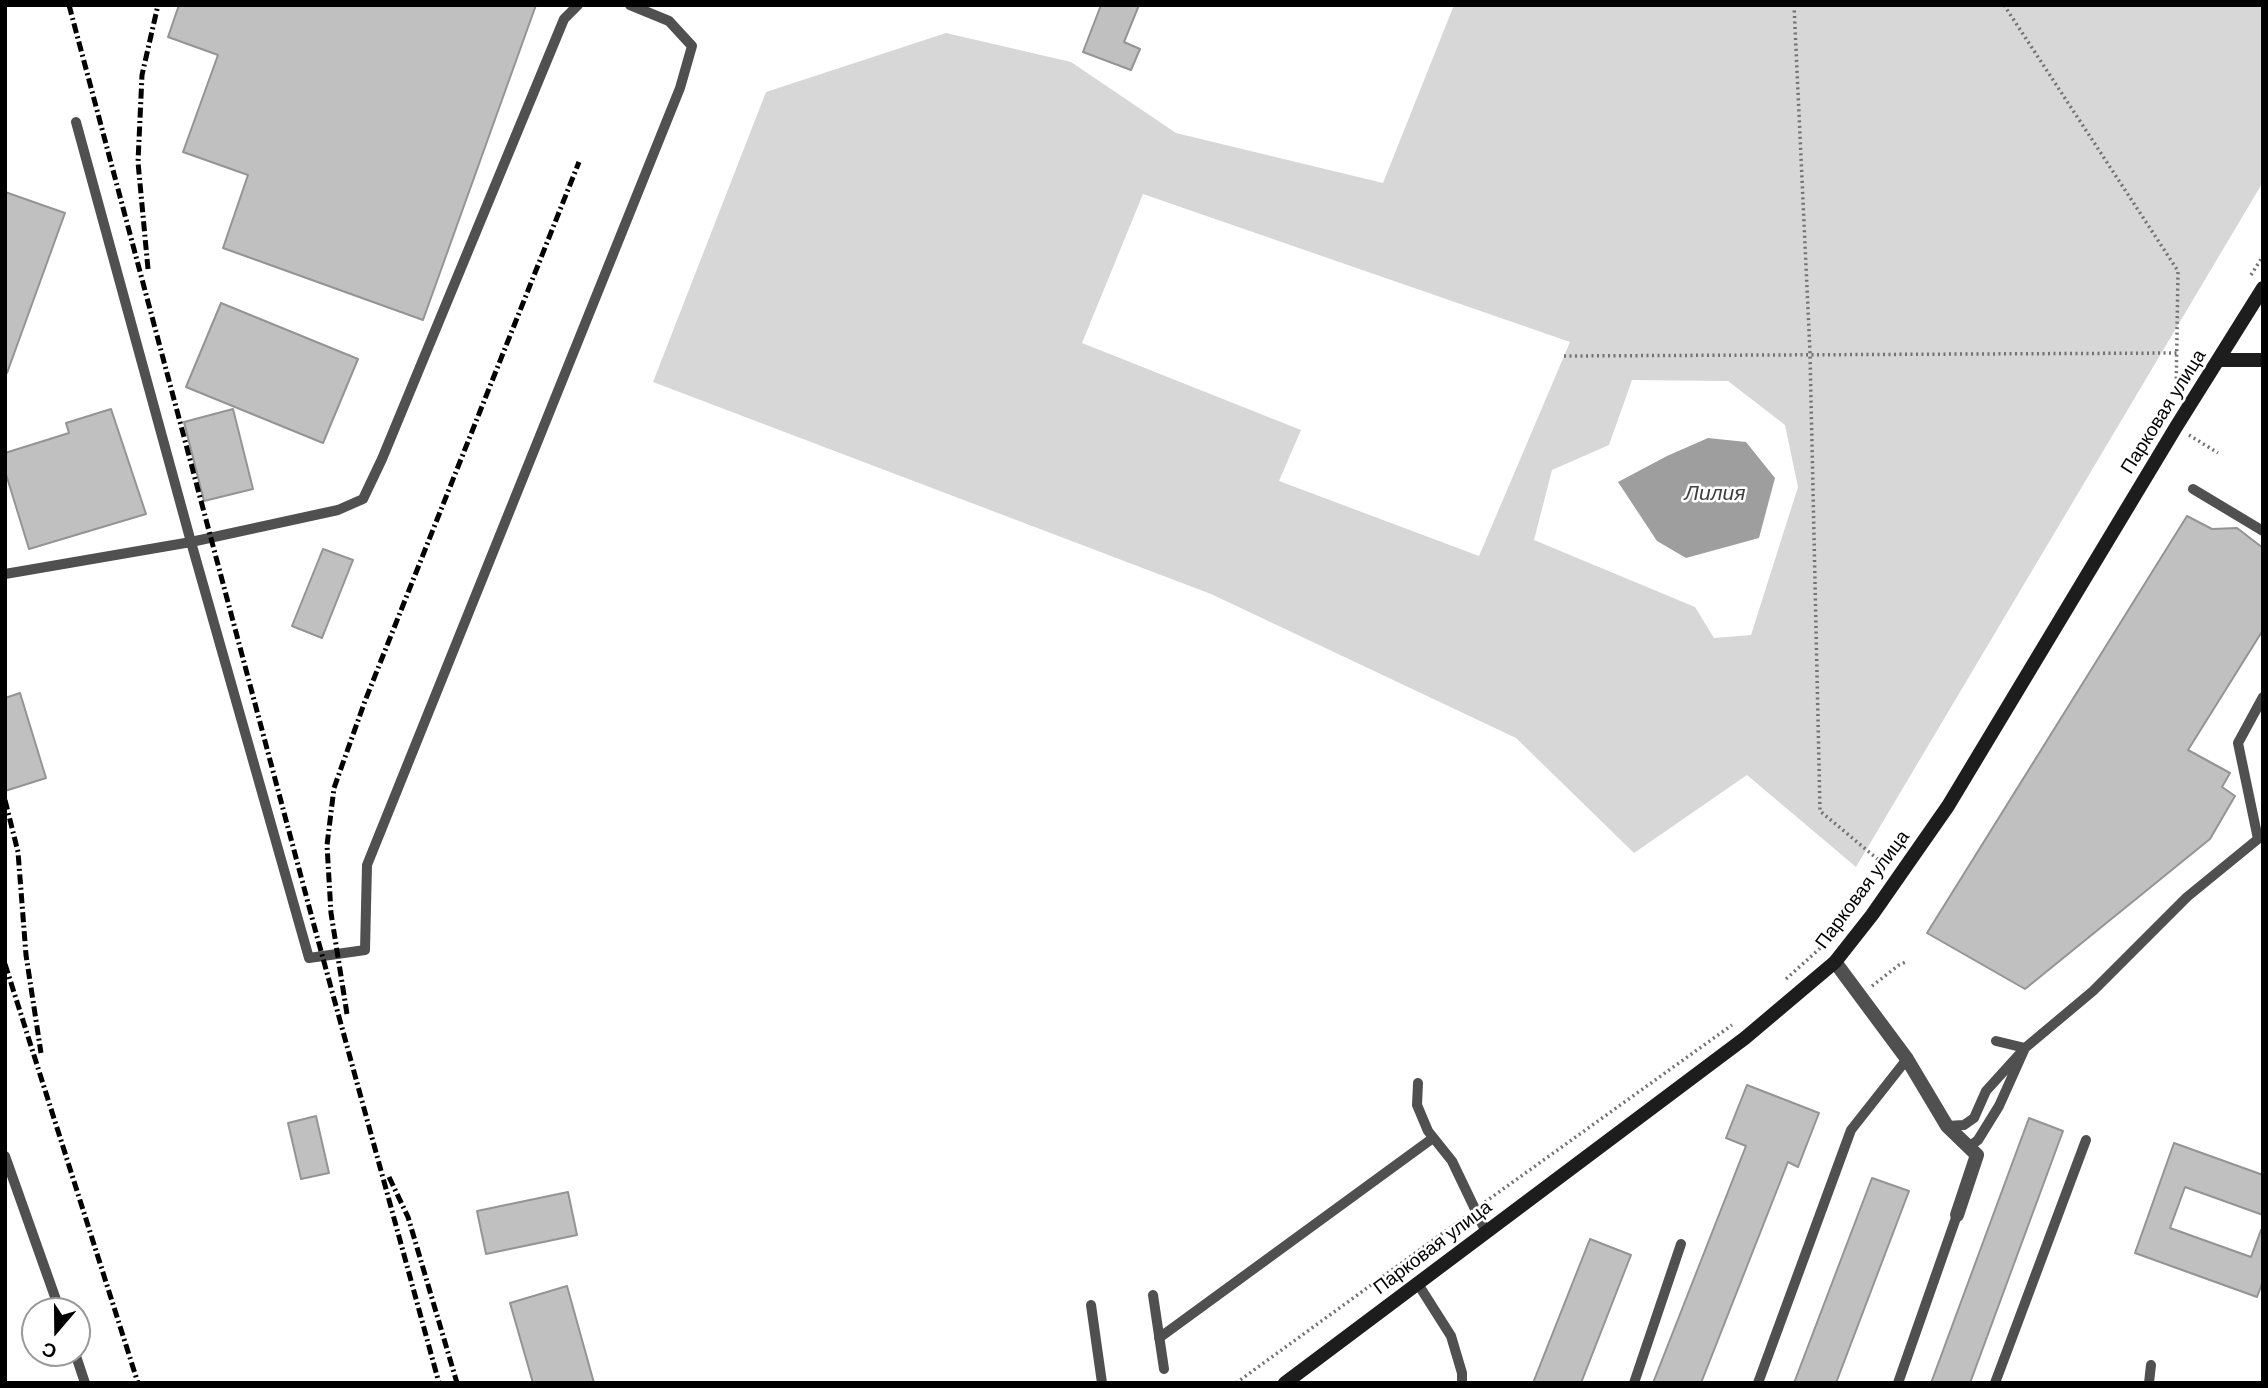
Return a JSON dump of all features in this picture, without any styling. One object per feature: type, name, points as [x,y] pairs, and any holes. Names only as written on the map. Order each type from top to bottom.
[{"type":"main road","name":"Парковая улица","points":[[1285,1383],[1745,1038],[1835,962],[1872,915],[1948,806],[2176,427],[2263,288]]},
{"type":"main road","points":[[2219,360],[2263,360]]},
{"type":"street","points":[[1835,962],[1907,1059],[1947,1126],[1977,1155],[1958,1215]]},
{"type":"lane","points":[[5,574],[191,542],[338,510],[363,499],[564,19],[578,5]]},
{"type":"lane","points":[[76,122],[309,958],[365,950],[367,865],[683,78],[692,46],[669,20],[630,5]]},
{"type":"lane","points":[[2193,489],[2263,531]]},
{"type":"lane","points":[[1947,1126],[1964,1125],[1974,1118],[1986,1091],[2025,1048],[2093,991],[2187,897],[2258,839],[2238,743],[2263,698]]},
{"type":"lane","points":[[1996,1041],[2025,1048]]},
{"type":"lane","points":[[1970,1146],[1979,1140],[1999,1106],[2025,1048]]},
{"type":"lane","points":[[1758,1383],[1851,1129],[1907,1059]]},
{"type":"lane","points":[[1418,1083],[1417,1105],[1433,1138],[1452,1161],[1486,1232]]},
{"type":"lane","points":[[1159,1338],[1433,1138]]},
{"type":"lane","points":[[1995,1383],[2086,1140]]},
{"type":"lane","points":[[5,1156],[55,1297]]},
{"type":"lane","points":[[1898,1383],[1958,1215]]},
{"type":"lane","points":[[1634,1383],[1681,1244]]},
{"type":"lane","points":[[1418,1284],[1451,1336],[1462,1373],[1462,1383]]},
{"type":"lane","points":[[1153,1295],[1164,1369]]},
{"type":"lane","points":[[1091,1305],[1102,1383]]},
{"type":"lane","points":[[2149,1383],[2151,1365]]},
{"type":"path","points":[[1794,5],[1811,353],[1820,811],[1887,867],[1879,877]]},
{"type":"path","points":[[2004,5],[2178,271],[2176,427],[2218,453]]},
{"type":"path","points":[[1564,356],[2177,353]]},
{"type":"path","points":[[1786,979],[1833,935]]},
{"type":"path","points":[[1860,996],[1908,961]]},
{"type":"path","points":[[1236,1383],[1735,1023]]},
{"type":"shaded area","points":[[1454,5],[2263,5],[2263,182],[1856,867],[1747,775],[1634,853],[1516,738],[1211,594],[653,382],[766,92],[946,33],[1071,62],[1176,133],[1383,183]],"holes":[[[1143,194],[1570,342],[1479,556],[1279,481],[1301,430],[1082,343]],[[1632,380],[1728,381],[1785,425],[1798,487],[1751,635],[1714,638],[1695,607],[1534,540],[1552,470],[1609,445]]]},
{"type":"water","name":"Лилия","points":[[1708,438],[1746,442],[1775,478],[1759,538],[1686,558],[1657,541],[1618,482]]},
{"type":"building","points":[[179,5],[536,5],[423,320],[223,248],[248,175],[183,152],[218,55],[168,37]]},
{"type":"building","points":[[1101,5],[1139,5],[1124,42],[1140,49],[1131,70],[1083,52]]},
{"type":"building","points":[[5,192],[65,213],[7,373],[5,373]]},
{"type":"building","points":[[221,303],[358,359],[323,443],[186,387]]},
{"type":"building","points":[[111,409],[146,514],[29,549],[5,471],[5,453],[69,433],[66,423]]},
{"type":"building","points":[[233,409],[253,489],[204,501],[184,422]]},
{"type":"building","points":[[2187,516],[2212,529],[2237,528],[2263,548],[2263,630],[2188,750],[2230,773],[2222,787],[2235,796],[2210,839],[2025,989],[1927,933]]},
{"type":"building","points":[[323,549],[353,560],[322,638],[292,626]]},
{"type":"building","points":[[20,693],[46,778],[5,791],[5,698]]},
{"type":"building","points":[[1747,1085],[1819,1113],[1798,1167],[1788,1162],[1701,1383],[1653,1383],[1746,1146],[1726,1138]]},
{"type":"building","points":[[316,1116],[329,1173],[301,1179],[288,1123]]},
{"type":"building","points":[[2029,1118],[2063,1131],[1970,1383],[1931,1383]]},
{"type":"building","points":[[2174,1143],[2263,1175],[2263,1215],[2185,1187],[2170,1228],[2251,1257],[2263,1230],[2263,1281],[2257,1297],[2135,1253]]},
{"type":"building","points":[[1872,1178],[1909,1191],[1836,1383],[1794,1383]]},
{"type":"building","points":[[568,1192],[577,1235],[486,1254],[477,1211]]},
{"type":"building","points":[[1590,1239],[1631,1255],[1581,1383],[1533,1383]]},
{"type":"building","points":[[567,1286],[594,1383],[533,1383],[510,1303]]},
{"type":"railway","points":[[69,5],[439,1383]]},
{"type":"railway","points":[[148,269],[138,162],[142,75],[158,5]]},
{"type":"railway","points":[[347,1014],[331,913],[327,845],[334,788],[365,701],[579,162]]},
{"type":"railway","points":[[5,800],[18,852],[26,955],[41,1053]]},
{"type":"railway","points":[[5,964],[138,1383]]},
{"type":"railway","points":[[389,1177],[408,1217],[457,1383]]}]
